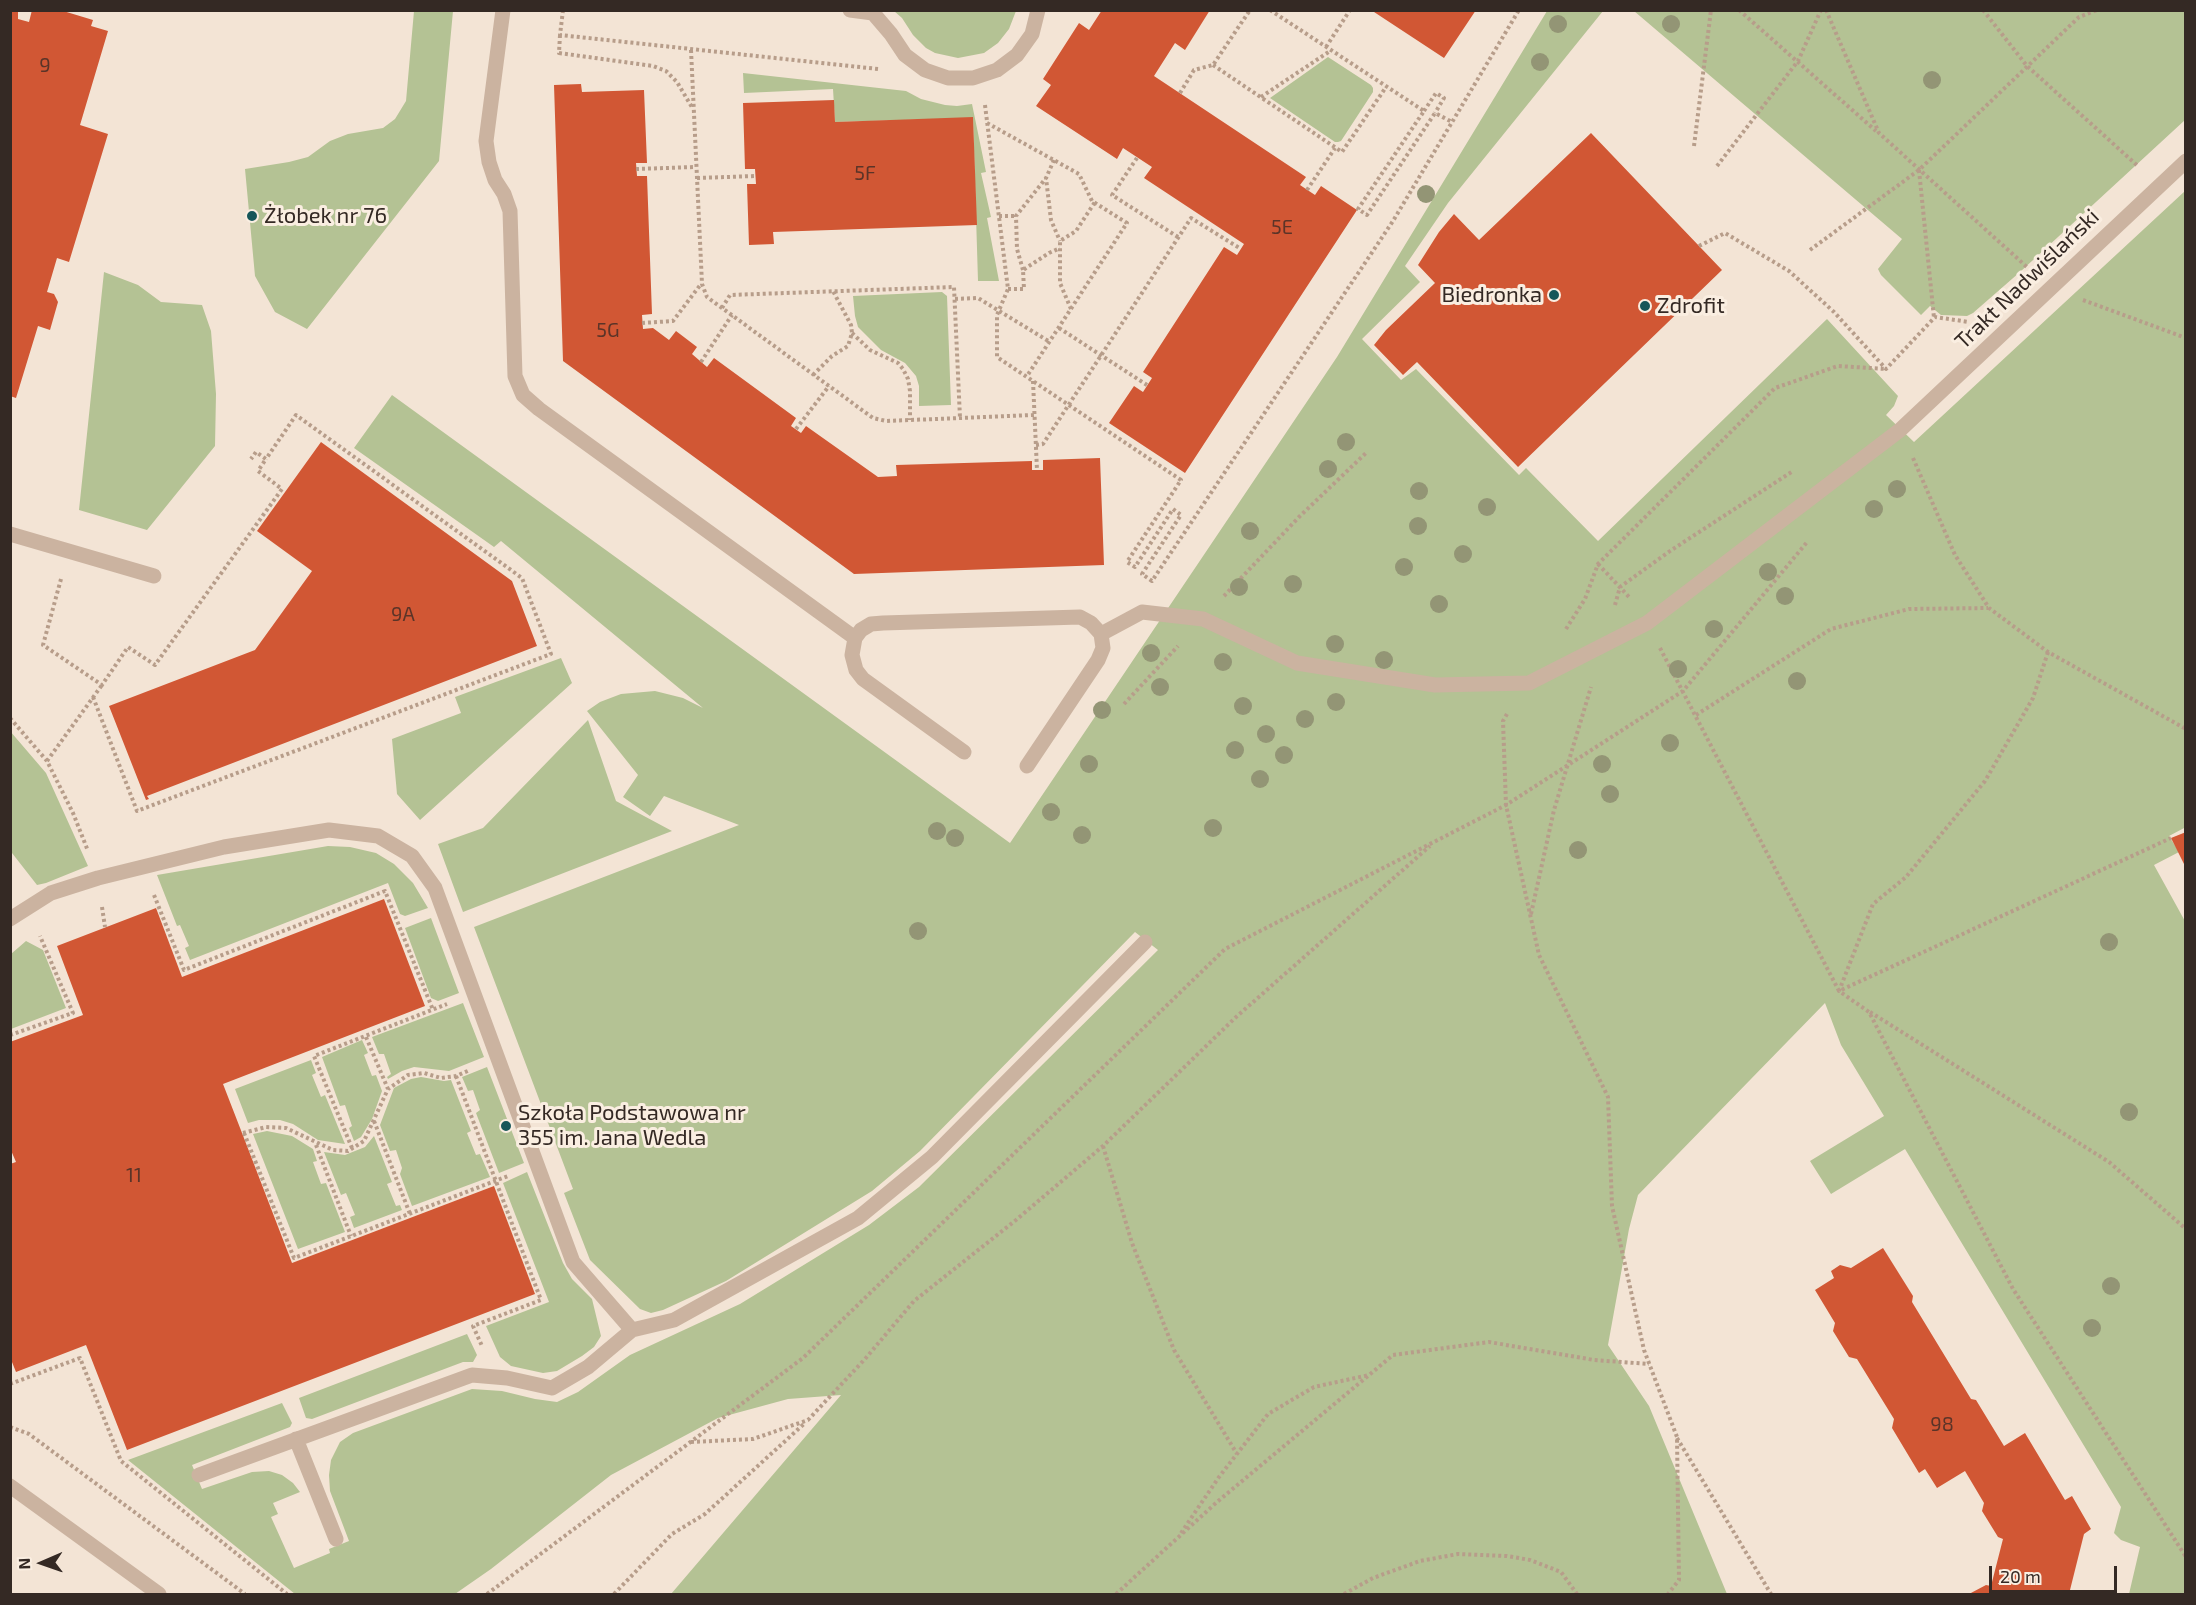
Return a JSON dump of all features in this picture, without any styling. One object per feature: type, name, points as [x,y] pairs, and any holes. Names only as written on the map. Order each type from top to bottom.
[{"type":"street","points":[[503,10],[486,141],[495,180],[510,210],[515,376],[523,395],[539,409],[855,638]]},
{"type":"street","points":[[850,10],[873,13],[905,55],[925,70],[948,78],[973,78],[997,70],[1017,55],[1032,34],[1038,10]]},
{"type":"street","name":"Trakt Nadwiślański","points":[[1529,683],[1647,623],[1900,430],[2186,161]]},
{"type":"street","points":[[10,534],[154,576]]},
{"type":"street","points":[[1101,634],[1142,612],[1203,619],[1297,663],[1435,685],[1529,683]]},
{"type":"street","points":[[964,752],[863,679],[856,670],[852,655],[855,638],[861,630],[871,624],[1080,617],[1091,623],[1101,634],[1103,648],[1098,660],[1027,766]]},
{"type":"street","points":[[10,919],[51,893],[98,878],[224,847],[329,830],[378,836],[411,856],[435,888],[573,1262],[632,1330]]},
{"type":"street","points":[[199,1475],[472,1375],[507,1378],[552,1388],[588,1367],[632,1330],[674,1320],[858,1218],[932,1157],[1145,942]]},
{"type":"street","points":[[296,1439],[336,1539]]},
{"type":"street","points":[[10,1486],[159,1594]]},
{"type":"path","points":[[563,10],[559,53],[653,66],[666,71],[677,82],[693,109]]},
{"type":"path","points":[[1180,93],[1194,70],[1213,65],[1250,10]]},
{"type":"path","points":[[1270,10],[1424,111]]},
{"type":"path","points":[[1261,97],[1328,49],[1350,10]]},
{"type":"path","points":[[984,99],[1008,289],[997,315],[997,357],[1181,480],[1127,562],[1135,567],[1173,508],[1181,515],[1142,574],[1152,581],[1393,221],[1519,10]]},
{"type":"path","points":[[1694,146],[1711,10]]},
{"type":"path","points":[[1740,10],[2050,289],[2186,338]]},
{"type":"path","points":[[1717,166],[1798,61],[1821,10]]},
{"type":"path","points":[[1826,10],[1879,133]]},
{"type":"path","points":[[1983,10],[2027,66],[2142,170]]},
{"type":"path","points":[[1810,250],[1919,170],[2079,17],[2097,10]]},
{"type":"path","points":[[560,35],[887,70]]},
{"type":"path","points":[[691,50],[702,284],[707,297],[873,418],[886,421],[1034,416]]},
{"type":"path","points":[[1213,65],[1342,152],[1386,87]]},
{"type":"path","points":[[1436,93],[1444,98],[1367,215],[1358,209],[1424,111],[1436,93]]},
{"type":"path","points":[[1435,113],[1452,122]]},
{"type":"path","points":[[987,123],[1079,174],[1092,201],[1127,224],[1027,376]]},
{"type":"path","points":[[1307,190],[1335,148]]},
{"type":"path","points":[[1137,158],[1112,195],[1179,237]]},
{"type":"path","points":[[1008,289],[1024,289],[1023,270],[1017,249],[1016,216],[1046,178],[1054,160]]},
{"type":"path","points":[[636,169],[696,167]]},
{"type":"path","points":[[1886,369],[1934,318],[1919,170]]},
{"type":"path","points":[[697,178],[756,176]]},
{"type":"path","points":[[1046,178],[1051,220],[1060,241],[1060,284],[1071,309]]},
{"type":"path","points":[[1060,241],[1076,231],[1095,202]]},
{"type":"path","points":[[999,216],[1016,216]]},
{"type":"path","points":[[1036,445],[1043,444],[1191,218],[1241,249]]},
{"type":"path","points":[[1699,246],[1725,233],[1789,271],[1833,312],[1886,369]]},
{"type":"path","points":[[1023,270],[1048,253],[1060,248]]},
{"type":"path","points":[[642,322],[673,321],[702,284]]},
{"type":"path","points":[[722,308],[730,295],[954,287],[960,418]]},
{"type":"path","points":[[813,375],[832,356],[848,345],[852,333],[851,325],[833,291]]},
{"type":"path","points":[[955,298],[978,298],[1050,342]]},
{"type":"path","points":[[701,362],[732,315]]},
{"type":"path","points":[[1934,318],[1973,323]]},
{"type":"path","points":[[1059,328],[1147,385]]},
{"type":"path","points":[[852,333],[870,350],[898,363],[903,369],[910,391],[910,420]]},
{"type":"path","points":[[1560,636],[1586,599],[1598,564],[1775,388],[1838,366],[1886,369]]},
{"type":"path","points":[[1033,380],[1037,470]]},
{"type":"path","points":[[796,429],[829,386]]},
{"type":"path","points":[[93,697],[137,811],[551,654],[522,578],[296,415],[266,459]]},
{"type":"path","points":[[1900,430],[1955,555],[1989,609],[2048,652],[2186,729]]},
{"type":"path","points":[[1124,704],[1299,517],[1367,452]]},
{"type":"path","points":[[487,1594],[803,1358],[1226,949],[1506,805],[1683,691],[1810,538]]},
{"type":"path","points":[[1598,564],[1638,606],[1839,991],[2109,1162],[2186,1228]]},
{"type":"path","points":[[1696,715],[1831,629],[1909,609],[1989,609]]},
{"type":"path","points":[[1839,991],[1873,904],[1906,878],[1985,781],[2033,698],[2048,652]]},
{"type":"path","points":[[1529,683],[1503,721],[1506,805],[1539,954],[1608,1097],[1612,1206],[1644,1350],[1677,1437],[1771,1594]]},
{"type":"path","points":[[47,761],[102,685]]},
{"type":"path","points":[[10,718],[47,761],[74,813],[98,878],[105,927]]},
{"type":"path","points":[[1839,991],[2171,838]]},
{"type":"path","points":[[614,1594],[672,1534],[705,1514],[808,1420],[865,1359],[914,1301],[1016,1221],[1103,1146],[1235,1018],[1435,842]]},
{"type":"path","points":[[153,891],[184,970],[385,891],[433,1010]]},
{"type":"path","points":[[10,1035],[73,1013],[37,927]]},
{"type":"path","points":[[352,1148],[314,1056],[474,993]]},
{"type":"path","points":[[1869,1012],[2013,1289],[2186,1557]]},
{"type":"path","points":[[366,1036],[388,1089]]},
{"type":"path","points":[[498,1058],[456,1076],[441,1078],[424,1073],[408,1075],[388,1089],[364,1142],[348,1151],[333,1150],[315,1144],[286,1128],[266,1126],[243,1133],[294,1258],[537,1165]]},
{"type":"path","points":[[456,1076],[541,1300],[473,1326],[495,1377]]},
{"type":"path","points":[[374,1121],[410,1214]]},
{"type":"path","points":[[315,1144],[351,1236]]},
{"type":"path","points":[[1103,1146],[1132,1243],[1174,1350],[1237,1454]]},
{"type":"path","points":[[1116,1594],[1217,1502],[1393,1355],[1489,1342],[1594,1360],[1649,1364]]},
{"type":"path","points":[[10,1384],[80,1358],[121,1461],[287,1594]]},
{"type":"path","points":[[1178,1538],[1268,1414],[1314,1387],[1369,1375]]},
{"type":"path","points":[[690,1443],[753,1439],[808,1420]]},
{"type":"path","points":[[10,1427],[29,1434],[244,1594]]},
{"type":"path","points":[[1668,1594],[1679,1580],[1677,1437]]},
{"type":"path","points":[[1344,1594],[1373,1578],[1420,1561],[1458,1554],[1507,1556],[1530,1560],[1561,1572],[1577,1594]]},
{"type":"green space","points":[[414,11],[453,11],[439,161],[307,329],[275,312],[255,276],[245,169],[308,157],[330,141],[348,134],[383,128],[395,119],[406,101]]},
{"type":"green space","points":[[894,11],[1016,11],[1009,29],[998,43],[984,53],[958,58],[935,53],[926,48]]},
{"type":"green space","points":[[1547,11],[1603,11],[1448,203],[1405,266],[1420,282],[1362,339],[1401,380],[1416,369],[1519,475],[1526,468],[1598,541],[1827,319],[1898,396],[1894,406],[1886,415],[1914,442],[2185,191],[2186,827],[2169,836],[2179,852],[2154,865],[2186,923],[2185,1594],[2129,1594],[2140,1547],[2121,1540],[2114,1533],[2121,1507],[1905,1149],[1831,1194],[1810,1161],[1884,1116],[1841,1045],[1825,1003],[1638,1195],[1629,1229],[1608,1345],[1649,1406],[1727,1594],[671,1594],[841,1395],[788,1399],[718,1418],[611,1475],[491,1569],[455,1594],[295,1594],[128,1460],[282,1403],[292,1423],[290,1427],[192,1465],[202,1489],[252,1472],[269,1471],[282,1475],[300,1492],[273,1503],[278,1514],[271,1517],[294,1568],[330,1553],[329,1549],[349,1541],[330,1491],[331,1460],[340,1442],[353,1433],[472,1389],[502,1391],[557,1402],[578,1392],[630,1355],[740,1304],[869,1225],[919,1187],[1158,950],[1135,932],[920,1151],[872,1191],[726,1281],[663,1310],[651,1313],[640,1309],[590,1260],[564,1193],[573,1189],[474,927],[739,825],[664,796],[650,816],[623,797],[638,775],[587,711],[600,702],[621,694],[655,691],[683,698],[703,708],[501,541],[494,547],[354,448],[392,395],[1010,843],[1337,357]]},
{"type":"green space","points":[[1634,11],[2185,11],[2185,120],[1973,313],[1967,316],[1941,315],[1930,306],[1921,315],[1881,275],[1878,269],[1902,239]]},
{"type":"green space","points":[[1328,57],[1373,88],[1373,92],[1341,141],[1338,142],[1270,98]]},
{"type":"green space","points":[[743,73],[906,91],[921,99],[945,105],[972,104],[986,172],[981,173],[991,217],[987,218],[999,281],[978,281],[973,118],[835,122],[833,89],[744,93]]},
{"type":"green space","points":[[104,272],[138,285],[161,302],[202,305],[211,331],[216,394],[215,446],[147,530],[79,510]]},
{"type":"green space","points":[[942,292],[947,296],[951,405],[919,406],[919,386],[916,376],[905,363],[881,350],[858,327],[853,296]]},
{"type":"green space","points":[[561,658],[572,683],[420,820],[397,794],[392,739],[461,713],[455,697]]},
{"type":"green space","points":[[588,720],[616,801],[672,831],[463,912],[438,844],[483,828]]},
{"type":"green space","points":[[10,731],[46,773],[88,866],[37,885],[12,853],[11,855]]},
{"type":"green space","points":[[328,846],[350,847],[376,853],[394,864],[413,883],[428,908],[405,916],[400,914],[388,883],[190,960],[185,948],[189,946],[180,925],[177,926],[157,875]]},
{"type":"green space","points":[[431,918],[459,993],[438,1001],[431,998],[405,928]]},
{"type":"green space","points":[[26,941],[43,950],[66,1008],[11,1029],[11,954]]},
{"type":"green space","points":[[463,1003],[484,1057],[449,1071],[414,1067],[388,1079],[387,1077],[391,1074],[384,1054],[379,1054],[372,1037]]},
{"type":"green space","points":[[362,1040],[368,1053],[364,1055],[372,1076],[376,1075],[382,1091],[372,1119],[361,1137],[354,1141],[345,1105],[340,1106],[322,1057]]},
{"type":"green space","points":[[311,1060],[316,1073],[312,1075],[321,1097],[325,1095],[345,1144],[318,1140],[293,1124],[280,1120],[259,1120],[248,1123],[235,1089]]},
{"type":"green space","points":[[487,1067],[524,1163],[499,1173],[476,1113],[480,1110],[473,1090],[468,1091],[462,1077]]},
{"type":"green space","points":[[421,1077],[451,1080],[471,1131],[467,1133],[476,1155],[480,1154],[490,1177],[412,1206],[400,1174],[402,1168],[396,1150],[390,1151],[380,1125],[394,1088],[411,1079]]},
{"type":"green space","points":[[267,1131],[292,1136],[313,1149],[317,1161],[313,1162],[321,1184],[326,1183],[345,1232],[298,1249],[253,1134]]},
{"type":"green space","points":[[374,1136],[392,1182],[387,1184],[396,1206],[400,1205],[402,1210],[354,1228],[350,1217],[355,1215],[346,1193],[341,1195],[324,1152],[345,1155],[365,1147]]},
{"type":"green space","points":[[527,1172],[563,1263],[572,1279],[592,1299],[601,1336],[594,1347],[582,1356],[557,1371],[543,1373],[511,1366],[500,1357],[486,1326],[549,1302],[503,1183]]},
{"type":"green space","points":[[467,1334],[477,1355],[473,1362],[463,1362],[312,1419],[306,1418],[299,1398]]},
{"type":"building","points":[[10,10],[18,10],[18,19],[29,22],[32,10],[60,10],[93,20],[91,26],[108,31],[80,125],[108,134],[69,262],[57,258],[47,292],[54,294],[58,302],[50,330],[38,326],[16,398],[10,396]]},
{"type":"building","points":[[1102,10],[1210,10],[1185,50],[1175,43],[1154,76],[1306,177],[1300,185],[1315,195],[1321,186],[1357,210],[1185,473],[1109,423],[1134,386],[1143,392],[1152,378],[1143,372],[1224,247],[1237,255],[1244,244],[1144,178],[1152,167],[1123,148],[1117,159],[1036,106],[1051,85],[1043,79],[1079,23],[1089,30]]},
{"type":"building","points":[[1371,10],[1476,10],[1444,58]]},
{"type":"building","points":[[581,84],[582,92],[644,90],[647,163],[636,163],[637,176],[647,176],[652,314],[642,315],[643,329],[653,328],[669,340],[676,331],[697,347],[692,354],[707,367],[714,358],[796,418],[791,426],[801,433],[806,426],[878,477],[897,476],[896,465],[1032,461],[1032,470],[1043,470],[1043,460],[1100,458],[1104,565],[854,574],[563,361],[554,85]]},
{"type":"building","points":[[834,100],[835,122],[973,117],[977,225],[773,232],[774,244],[749,245],[747,184],[756,184],[755,169],[745,169],[743,103]]},
{"type":"building","points":[[1591,133],[1722,270],[1518,467],[1417,362],[1403,375],[1374,345],[1386,330],[1435,283],[1418,265],[1439,232],[1454,214],[1479,240]]},
{"type":"building","points":[[321,442],[512,581],[537,646],[147,796],[149,799],[146,800],[109,706],[255,650],[312,571],[257,531]]},
{"type":"building","points":[[2186,832],[2186,868],[2171,838]]},
{"type":"building","points":[[384,899],[425,1006],[223,1084],[292,1263],[494,1186],[535,1294],[127,1450],[86,1345],[16,1372],[10,1357],[10,1164],[16,1162],[10,1148],[10,1042],[83,1015],[57,946],[156,908],[182,977]]},
{"type":"building","points":[[1883,1248],[1913,1296],[1912,1302],[1971,1399],[1976,1400],[2004,1446],[2025,1433],[2065,1500],[2072,1496],[2091,1529],[2084,1534],[2069,1594],[1969,1594],[1986,1585],[1991,1586],[2003,1539],[1998,1537],[1982,1511],[1984,1503],[1965,1471],[1937,1488],[1925,1469],[1919,1473],[1892,1428],[1894,1419],[1857,1359],[1849,1357],[1833,1331],[1835,1323],[1815,1290],[1834,1278],[1831,1271],[1840,1265],[1851,1268]]},
{"type":"place","name":"Żłobek nr 76","points":[[252,216]]},
{"type":"place","name":"Biedronka","points":[[1554,295]]},
{"type":"place","name":"Zdrofit","points":[[1645,306]]},
{"type":"place","name":"Szkoła Podstawowa nr 355 im. Jana Wedla","points":[[506,1126]]}]
